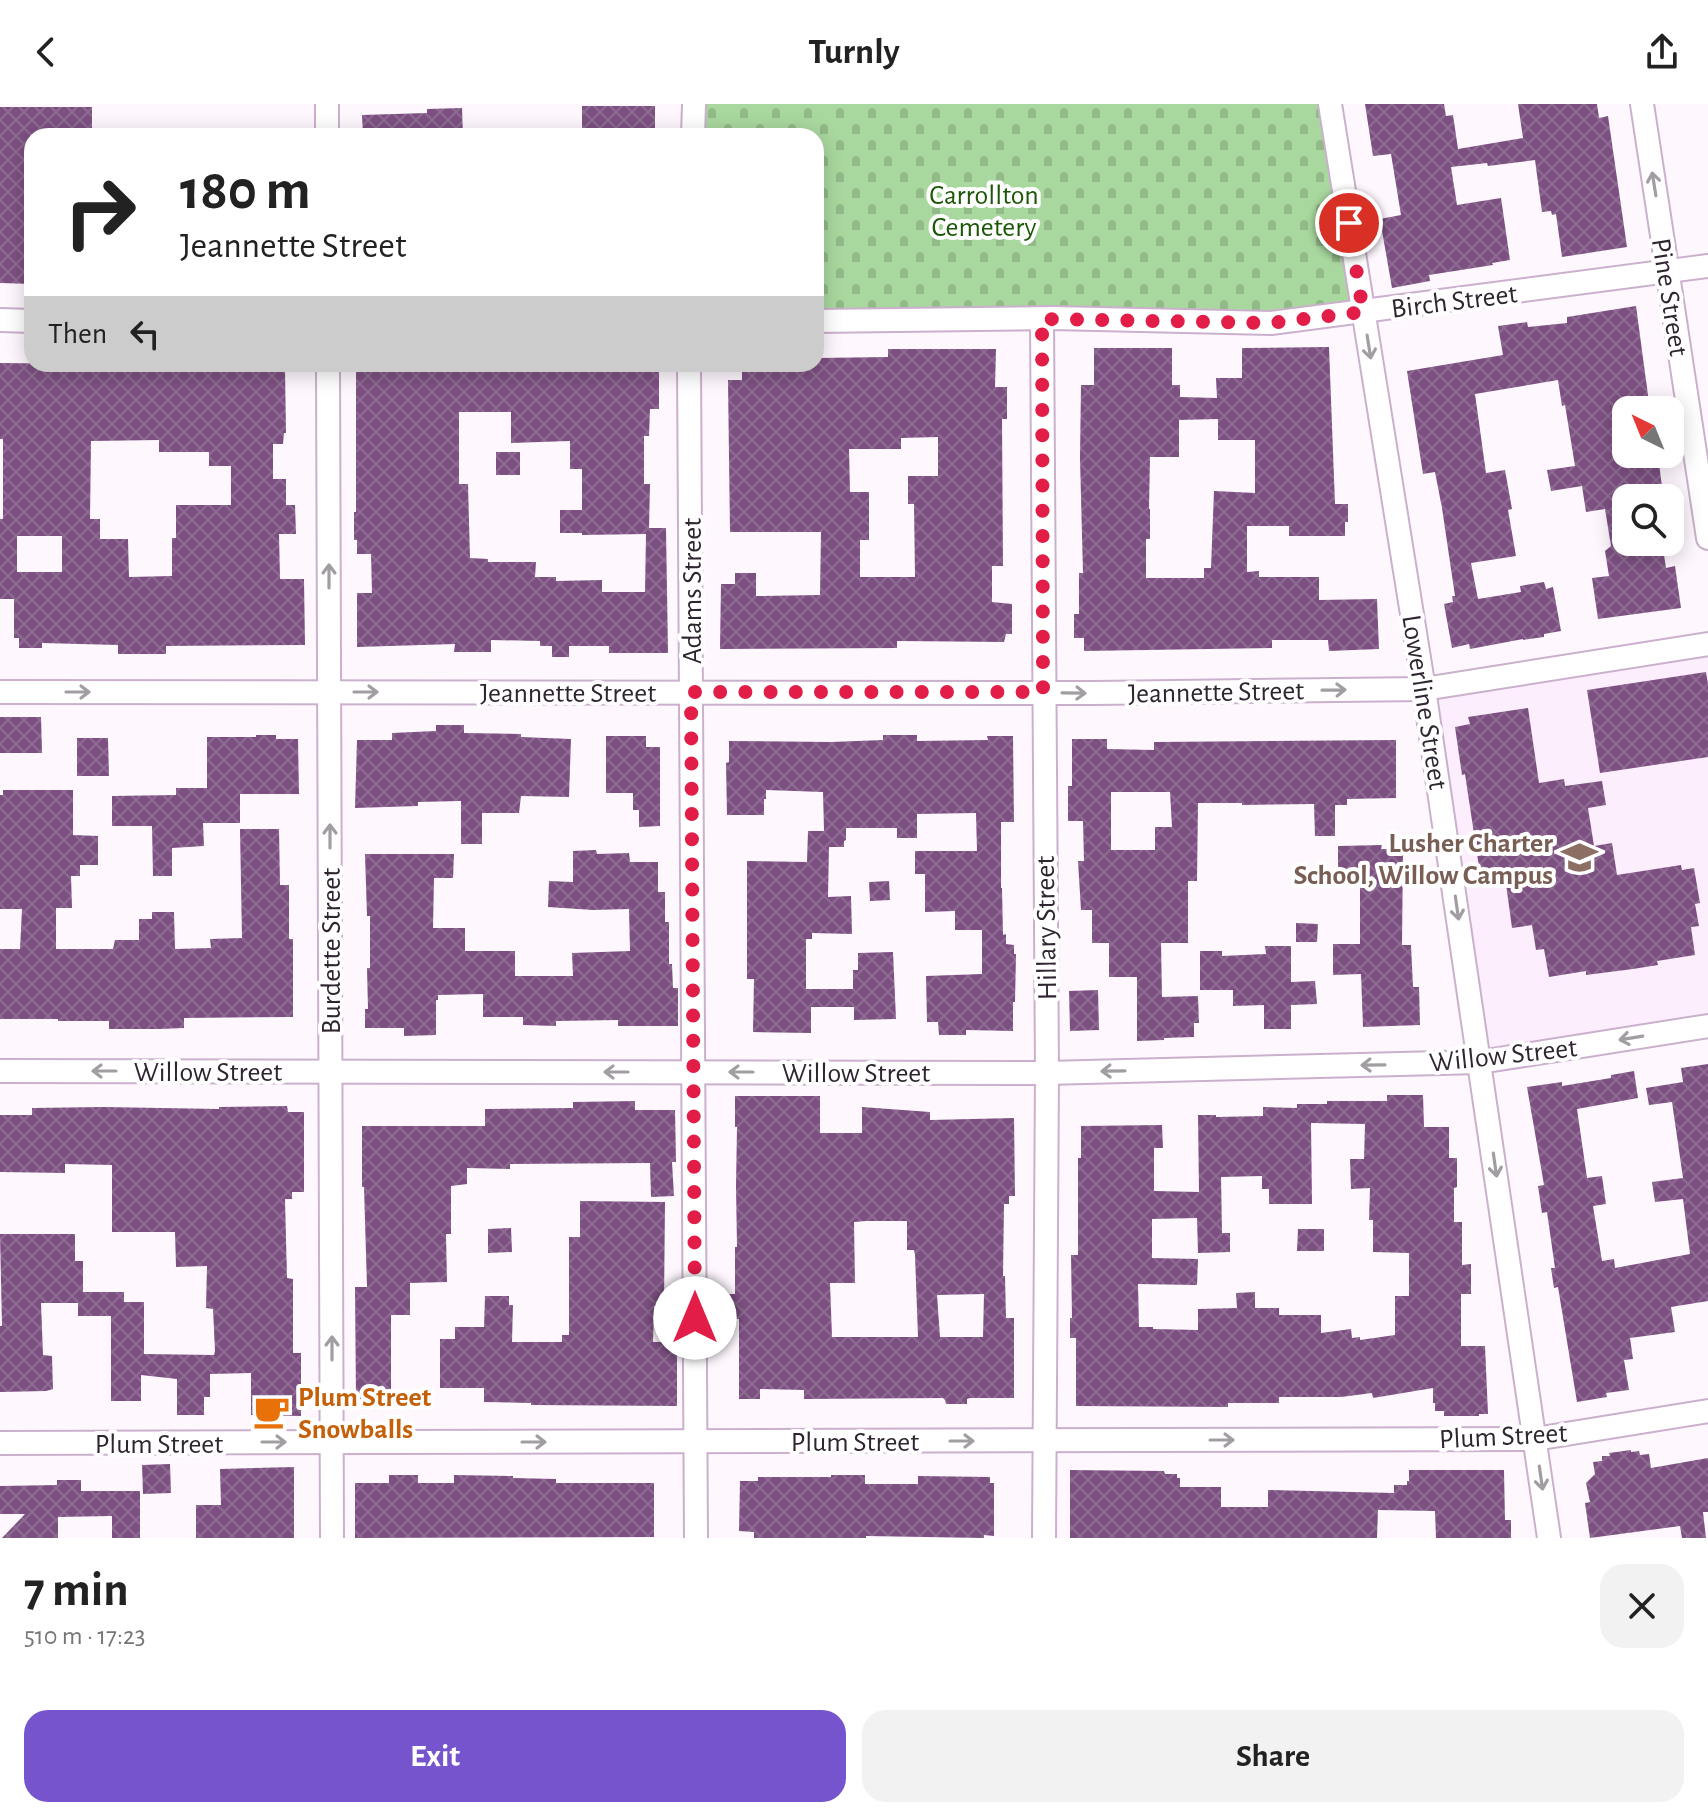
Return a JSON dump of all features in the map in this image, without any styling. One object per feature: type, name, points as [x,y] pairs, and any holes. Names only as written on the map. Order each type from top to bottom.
[{"type":"street","points":[[327,104],[327,128]]},
{"type":"street","points":[[693,128],[694,104]]},
{"type":"street","name":"Lowerline Street","points":[[1330,104],[1424,689],[1549,1538]]},
{"type":"street","name":"Pine Street","points":[[1642,104],[1708,538]]},
{"type":"street","name":"Birch Street","points":[[824,321],[1042,319],[1271,323],[1708,266]]},
{"type":"street","name":"Hillary Street","points":[[1042,319],[1047,1073],[1044,1538]]},
{"type":"street","points":[[0,320],[24,321]]},
{"type":"street","name":"Burdette Street","points":[[328,372],[332,1538]]},
{"type":"street","name":"Adams Street","points":[[689,372],[696,1538]]},
{"type":"street","name":"Jeannette Street","points":[[0,692],[1424,689],[1708,644]]},
{"type":"street","name":"Willow Street","points":[[0,1071],[1047,1073],[1480,1062],[1708,1026]]},
{"type":"street","name":"Plum Street","points":[[0,1443],[1535,1439],[1708,1411]]},
{"type":"shaded area","name":"Lusher Charter School, Willow Campus","points":[[1708,644],[1708,1026],[1480,1062],[1424,689]]},
{"type":"green space","name":"Carrollton Cemetery","points":[[691,104],[1333,104],[1363,312],[824,320],[824,128],[691,128]]},
{"type":"building","points":[[1365,104],[1444,104],[1446,116],[1453,115],[1458,149],[1523,138],[1518,104],[1597,104],[1599,118],[1608,116],[1627,247],[1562,257],[1556,214],[1542,212],[1535,160],[1451,167],[1457,205],[1501,198],[1510,260],[1429,275],[1430,281],[1392,288],[1380,219],[1401,215],[1391,154],[1373,156]]},
{"type":"building","points":[[582,106],[655,106],[655,128],[582,128]]},
{"type":"building","points":[[0,107],[92,107],[92,128],[24,128],[24,284],[0,283]]},
{"type":"building","points":[[462,108],[463,128],[363,128],[362,115],[427,113],[427,109]]},
{"type":"building","points":[[1636,306],[1648,396],[1612,396],[1612,468],[1660,468],[1662,484],[1612,484],[1612,556],[1664,556],[1666,568],[1675,566],[1681,608],[1598,619],[1592,578],[1609,576],[1605,551],[1611,546],[1605,509],[1586,512],[1582,486],[1551,491],[1547,470],[1575,466],[1558,380],[1475,394],[1486,473],[1505,470],[1516,556],[1471,563],[1478,599],[1521,592],[1520,586],[1544,582],[1546,589],[1553,587],[1561,631],[1544,634],[1544,637],[1470,649],[1469,644],[1452,648],[1444,604],[1453,602],[1452,596],[1455,596],[1442,508],[1435,472],[1423,474],[1407,371],[1503,355],[1498,326],[1527,322],[1528,327],[1567,323],[1567,317]]},
{"type":"building","points":[[1329,347],[1335,504],[1348,504],[1345,536],[1289,536],[1289,526],[1247,526],[1247,572],[1259,571],[1259,577],[1319,577],[1319,600],[1377,599],[1379,649],[1329,651],[1328,640],[1272,640],[1272,648],[1084,651],[1084,638],[1074,638],[1074,614],[1079,614],[1079,573],[1083,573],[1081,385],[1094,385],[1094,348],[1172,348],[1172,385],[1180,385],[1180,397],[1217,398],[1216,378],[1242,378],[1242,348]],"holes":[[[1218,419],[1218,440],[1255,440],[1255,493],[1214,491],[1211,568],[1204,568],[1204,578],[1146,578],[1146,539],[1150,539],[1150,457],[1179,457],[1179,420]]]},
{"type":"building","points":[[888,349],[996,349],[995,387],[1007,387],[1007,419],[1002,419],[1003,566],[992,566],[992,602],[1012,604],[1012,634],[1006,634],[1004,642],[897,641],[897,648],[720,649],[721,584],[735,584],[735,573],[756,573],[756,596],[820,595],[821,532],[730,532],[728,380],[742,380],[742,372],[824,372],[824,358],[888,357]],"holes":[[[938,437],[938,476],[908,476],[908,504],[914,504],[915,577],[860,577],[860,540],[869,540],[869,492],[850,492],[849,449],[901,449],[901,438]]]},
{"type":"building","points":[[0,363],[24,363],[24,372],[285,372],[286,433],[283,444],[273,444],[273,479],[286,479],[286,505],[295,505],[296,534],[279,534],[280,579],[304,579],[305,645],[166,646],[166,654],[118,654],[118,645],[42,643],[42,648],[19,648],[19,638],[14,638],[14,599],[0,599],[3,439],[0,439]],"holes":[[[159,440],[159,452],[209,452],[209,466],[231,466],[231,505],[176,505],[172,576],[129,577],[128,539],[100,539],[100,519],[90,519],[91,441]],[[17,536],[62,536],[62,572],[17,572]]]},
{"type":"building","points":[[356,372],[659,372],[659,409],[650,409],[649,436],[644,436],[644,484],[650,484],[649,528],[666,528],[668,653],[609,653],[609,646],[569,646],[569,657],[552,657],[552,646],[540,646],[540,641],[491,640],[491,652],[454,652],[455,644],[357,647],[357,593],[372,593],[371,554],[357,554],[354,512]],"holes":[[[459,412],[511,412],[511,443],[570,441],[570,469],[582,469],[582,510],[560,510],[560,533],[646,534],[645,592],[602,592],[602,580],[556,581],[556,577],[535,577],[536,562],[488,562],[488,559],[470,558],[468,484],[459,484]]]},
{"type":"building","points":[[496,452],[520,452],[520,475],[496,475]]},
{"type":"building","points":[[1706,672],[1708,757],[1600,773],[1587,690]]},
{"type":"building","points":[[1528,708],[1539,783],[1564,779],[1565,786],[1602,781],[1606,805],[1588,808],[1594,846],[1612,843],[1617,875],[1681,865],[1682,870],[1694,868],[1700,903],[1695,904],[1699,926],[1691,927],[1695,955],[1657,961],[1658,965],[1633,969],[1586,975],[1586,971],[1549,977],[1544,949],[1536,950],[1532,925],[1512,928],[1506,884],[1482,887],[1455,727],[1470,724],[1468,717]]},
{"type":"building","points":[[0,717],[41,717],[42,753],[0,753]]},
{"type":"building","points":[[436,725],[464,725],[464,733],[571,739],[569,797],[521,796],[519,813],[482,813],[482,844],[461,844],[461,801],[355,808],[357,740],[392,740],[392,733],[436,731]]},
{"type":"building","points":[[256,735],[298,739],[299,794],[240,794],[240,823],[203,823],[204,846],[172,848],[172,876],[153,876],[152,826],[112,826],[112,796],[176,795],[176,788],[207,788],[207,737]]},
{"type":"building","points":[[883,735],[917,735],[917,741],[988,740],[987,736],[1013,736],[1014,822],[1001,822],[1001,888],[1003,935],[1006,934],[1006,944],[1014,945],[1016,954],[1013,1031],[966,1030],[966,1035],[939,1035],[938,1022],[927,1022],[926,976],[982,974],[982,930],[955,930],[955,911],[925,912],[925,874],[915,874],[915,851],[977,851],[976,813],[917,814],[917,838],[897,838],[897,828],[846,828],[844,847],[829,847],[828,897],[851,896],[852,934],[812,933],[812,939],[806,939],[806,989],[853,989],[853,970],[858,970],[858,953],[893,952],[896,1019],[854,1020],[854,1007],[811,1007],[811,1033],[753,1032],[754,979],[747,979],[747,861],[807,862],[808,831],[824,831],[823,792],[766,790],[764,815],[727,815],[726,763],[729,762],[729,741],[883,740]]},
{"type":"building","points":[[606,736],[646,736],[646,747],[660,747],[660,826],[639,827],[639,810],[633,810],[633,793],[606,793]]},
{"type":"building","points":[[77,738],[108,738],[109,776],[77,776]]},
{"type":"building","points":[[1072,739],[1107,739],[1107,749],[1154,750],[1154,742],[1396,740],[1396,798],[1347,799],[1347,805],[1335,805],[1335,836],[1315,836],[1314,804],[1198,803],[1197,881],[1188,881],[1188,943],[1161,943],[1162,997],[1198,996],[1199,1023],[1194,1023],[1194,1037],[1137,1041],[1137,977],[1109,977],[1109,943],[1092,943],[1092,910],[1081,910],[1078,861],[1084,861],[1083,821],[1068,821],[1068,786],[1072,786]],"holes":[[[1111,792],[1170,792],[1172,827],[1155,827],[1155,850],[1111,850]]]},
{"type":"building","points":[[3,790],[73,790],[73,835],[98,836],[98,865],[80,865],[80,876],[71,876],[72,908],[56,908],[56,949],[113,949],[115,940],[139,940],[139,919],[152,919],[152,912],[174,912],[175,949],[211,948],[210,939],[242,938],[240,829],[279,829],[280,885],[289,885],[293,1017],[184,1018],[184,1028],[160,1029],[109,1029],[109,1021],[0,1019],[0,949],[20,949],[22,909],[0,909],[0,795],[3,795]]},
{"type":"building","points":[[1382,845],[1381,849],[1403,849],[1402,945],[1411,945],[1413,987],[1419,987],[1420,1025],[1363,1027],[1361,974],[1333,975],[1333,944],[1360,944],[1360,877],[1338,876],[1338,846]]},
{"type":"building","points":[[596,850],[597,854],[629,853],[630,862],[658,862],[658,892],[665,892],[665,922],[669,922],[669,964],[672,964],[673,988],[678,988],[678,1026],[618,1026],[618,1020],[556,1021],[556,1026],[523,1025],[523,1017],[483,1017],[483,994],[438,995],[436,1035],[404,1036],[404,1028],[365,1028],[370,916],[367,916],[365,854],[454,854],[453,878],[434,878],[433,928],[465,928],[465,951],[515,951],[515,976],[573,976],[572,953],[630,951],[629,909],[548,907],[549,881],[573,882],[573,851]]},
{"type":"building","points":[[889,881],[890,900],[870,901],[869,882]]},
{"type":"building","points":[[1296,923],[1318,924],[1317,942],[1296,942]]},
{"type":"building","points":[[1265,946],[1291,946],[1291,982],[1315,981],[1317,1004],[1291,1005],[1291,1029],[1264,1029],[1264,1005],[1233,1006],[1233,990],[1200,990],[1200,951],[1222,951],[1222,956],[1266,954]]},
{"type":"building","points":[[1098,990],[1099,1030],[1070,1031],[1069,991]]},
{"type":"building","points":[[1708,1064],[1708,1301],[1671,1307],[1675,1332],[1630,1338],[1633,1359],[1624,1360],[1629,1390],[1577,1402],[1558,1287],[1554,1288],[1551,1268],[1555,1268],[1547,1212],[1542,1213],[1538,1186],[1544,1185],[1527,1087],[1562,1082],[1562,1086],[1634,1071],[1638,1098],[1577,1109],[1587,1178],[1602,1176],[1606,1204],[1593,1206],[1602,1261],[1614,1259],[1615,1268],[1690,1254],[1683,1199],[1655,1202],[1652,1182],[1683,1178],[1672,1102],[1649,1105],[1646,1088],[1683,1082],[1681,1068]]},
{"type":"building","points":[[1387,1095],[1423,1095],[1424,1127],[1449,1127],[1449,1158],[1457,1158],[1454,1222],[1462,1222],[1462,1265],[1471,1264],[1471,1294],[1461,1294],[1461,1346],[1485,1346],[1488,1414],[1444,1416],[1444,1411],[1435,1411],[1433,1388],[1373,1398],[1372,1393],[1341,1397],[1279,1397],[1279,1403],[1228,1403],[1228,1407],[1076,1406],[1076,1338],[1070,1338],[1071,1255],[1078,1255],[1081,1126],[1162,1125],[1163,1148],[1154,1148],[1154,1191],[1199,1192],[1198,1115],[1263,1116],[1263,1107],[1297,1108],[1297,1104],[1327,1104],[1327,1101],[1387,1101]],"holes":[[[1311,1123],[1365,1124],[1364,1159],[1350,1159],[1351,1189],[1370,1188],[1369,1220],[1373,1220],[1373,1252],[1409,1253],[1409,1296],[1395,1296],[1395,1335],[1360,1340],[1360,1337],[1352,1338],[1351,1329],[1321,1333],[1321,1315],[1279,1315],[1279,1308],[1255,1308],[1255,1292],[1236,1293],[1237,1308],[1198,1309],[1198,1330],[1139,1327],[1138,1284],[1197,1285],[1198,1259],[1152,1258],[1152,1219],[1197,1218],[1198,1253],[1230,1252],[1230,1233],[1222,1233],[1221,1177],[1262,1176],[1262,1189],[1269,1189],[1269,1204],[1312,1204]]]},
{"type":"building","points":[[735,1096],[820,1096],[820,1133],[862,1133],[862,1107],[930,1112],[930,1120],[1014,1118],[1015,1196],[1009,1196],[1009,1204],[1004,1204],[1003,1276],[1006,1318],[1014,1318],[1014,1398],[970,1398],[967,1404],[946,1404],[943,1398],[804,1399],[804,1390],[760,1389],[760,1399],[739,1399],[739,1319],[727,1319],[727,1294],[735,1294],[737,1247]],"holes":[[[907,1221],[907,1250],[914,1250],[915,1255],[918,1337],[832,1337],[830,1283],[855,1283],[854,1222]],[[984,1294],[983,1337],[940,1337],[937,1295]]]},
{"type":"building","points":[[635,1101],[635,1110],[675,1110],[674,1196],[651,1197],[650,1163],[510,1164],[510,1169],[467,1168],[467,1184],[451,1186],[451,1234],[446,1234],[447,1282],[410,1283],[410,1315],[391,1315],[391,1398],[356,1401],[355,1287],[367,1287],[362,1126],[485,1126],[485,1109],[573,1108],[573,1102]]},
{"type":"building","points":[[287,1106],[288,1112],[304,1112],[304,1192],[292,1192],[292,1199],[285,1199],[287,1278],[293,1279],[293,1353],[301,1353],[301,1416],[251,1415],[251,1373],[210,1374],[210,1397],[204,1397],[204,1415],[177,1415],[177,1379],[141,1375],[141,1401],[111,1401],[111,1316],[78,1316],[78,1303],[41,1303],[43,1355],[52,1356],[53,1389],[0,1392],[0,1234],[75,1234],[75,1261],[83,1261],[83,1292],[124,1292],[124,1302],[144,1302],[144,1354],[214,1355],[215,1351],[213,1309],[206,1308],[207,1266],[176,1267],[175,1232],[112,1232],[112,1165],[65,1164],[65,1173],[0,1172],[0,1115],[32,1115],[32,1108],[219,1109]]},
{"type":"building","points":[[580,1201],[665,1202],[664,1306],[654,1306],[653,1342],[677,1342],[677,1406],[484,1402],[484,1388],[440,1388],[440,1339],[455,1339],[455,1327],[484,1327],[485,1296],[509,1296],[509,1305],[513,1305],[512,1342],[562,1342],[562,1335],[569,1335],[569,1237],[580,1237]]},
{"type":"building","points":[[511,1228],[512,1252],[488,1253],[488,1229]]},
{"type":"building","points":[[1298,1229],[1324,1229],[1324,1251],[1297,1251]]},
{"type":"building","points":[[1639,1451],[1640,1455],[1649,1454],[1651,1468],[1708,1458],[1708,1512],[1703,1512],[1706,1538],[1682,1538],[1680,1526],[1590,1538],[1585,1503],[1590,1502],[1586,1483],[1595,1474],[1593,1462],[1602,1461],[1602,1456],[1610,1456],[1609,1453]]},
{"type":"building","points":[[170,1464],[171,1493],[143,1494],[142,1465]]},
{"type":"building","points":[[294,1467],[294,1538],[196,1538],[196,1505],[221,1505],[220,1469]]},
{"type":"building","points":[[1070,1470],[1164,1471],[1165,1474],[1177,1474],[1180,1487],[1221,1487],[1221,1507],[1268,1507],[1268,1490],[1394,1493],[1394,1485],[1407,1485],[1409,1470],[1504,1470],[1505,1520],[1511,1520],[1511,1538],[1436,1538],[1435,1511],[1378,1510],[1377,1538],[1070,1538]]},
{"type":"building","points":[[389,1475],[418,1475],[418,1483],[454,1483],[454,1475],[556,1479],[556,1483],[654,1483],[654,1537],[355,1538],[355,1483],[389,1483]]},
{"type":"building","points":[[865,1475],[865,1484],[918,1484],[918,1476],[990,1477],[990,1483],[994,1483],[994,1536],[754,1538],[754,1532],[739,1531],[740,1481],[758,1481],[758,1477]]},
{"type":"building","points":[[57,1480],[81,1480],[81,1491],[140,1491],[140,1538],[112,1538],[112,1516],[58,1517],[58,1538],[2,1538],[25,1514],[0,1514],[0,1486],[57,1485]]},
{"type":"place","name":"Lusher Charter School, Willow Campus","points":[[1579,858]]},
{"type":"place","name":"Plum Street Snowballs","points":[[272,1412]]},
{"type":"route","points":[[695,1318],[691,692],[1043,692],[1042,319],[1271,323],[1363,312],[1349,223]]}]
